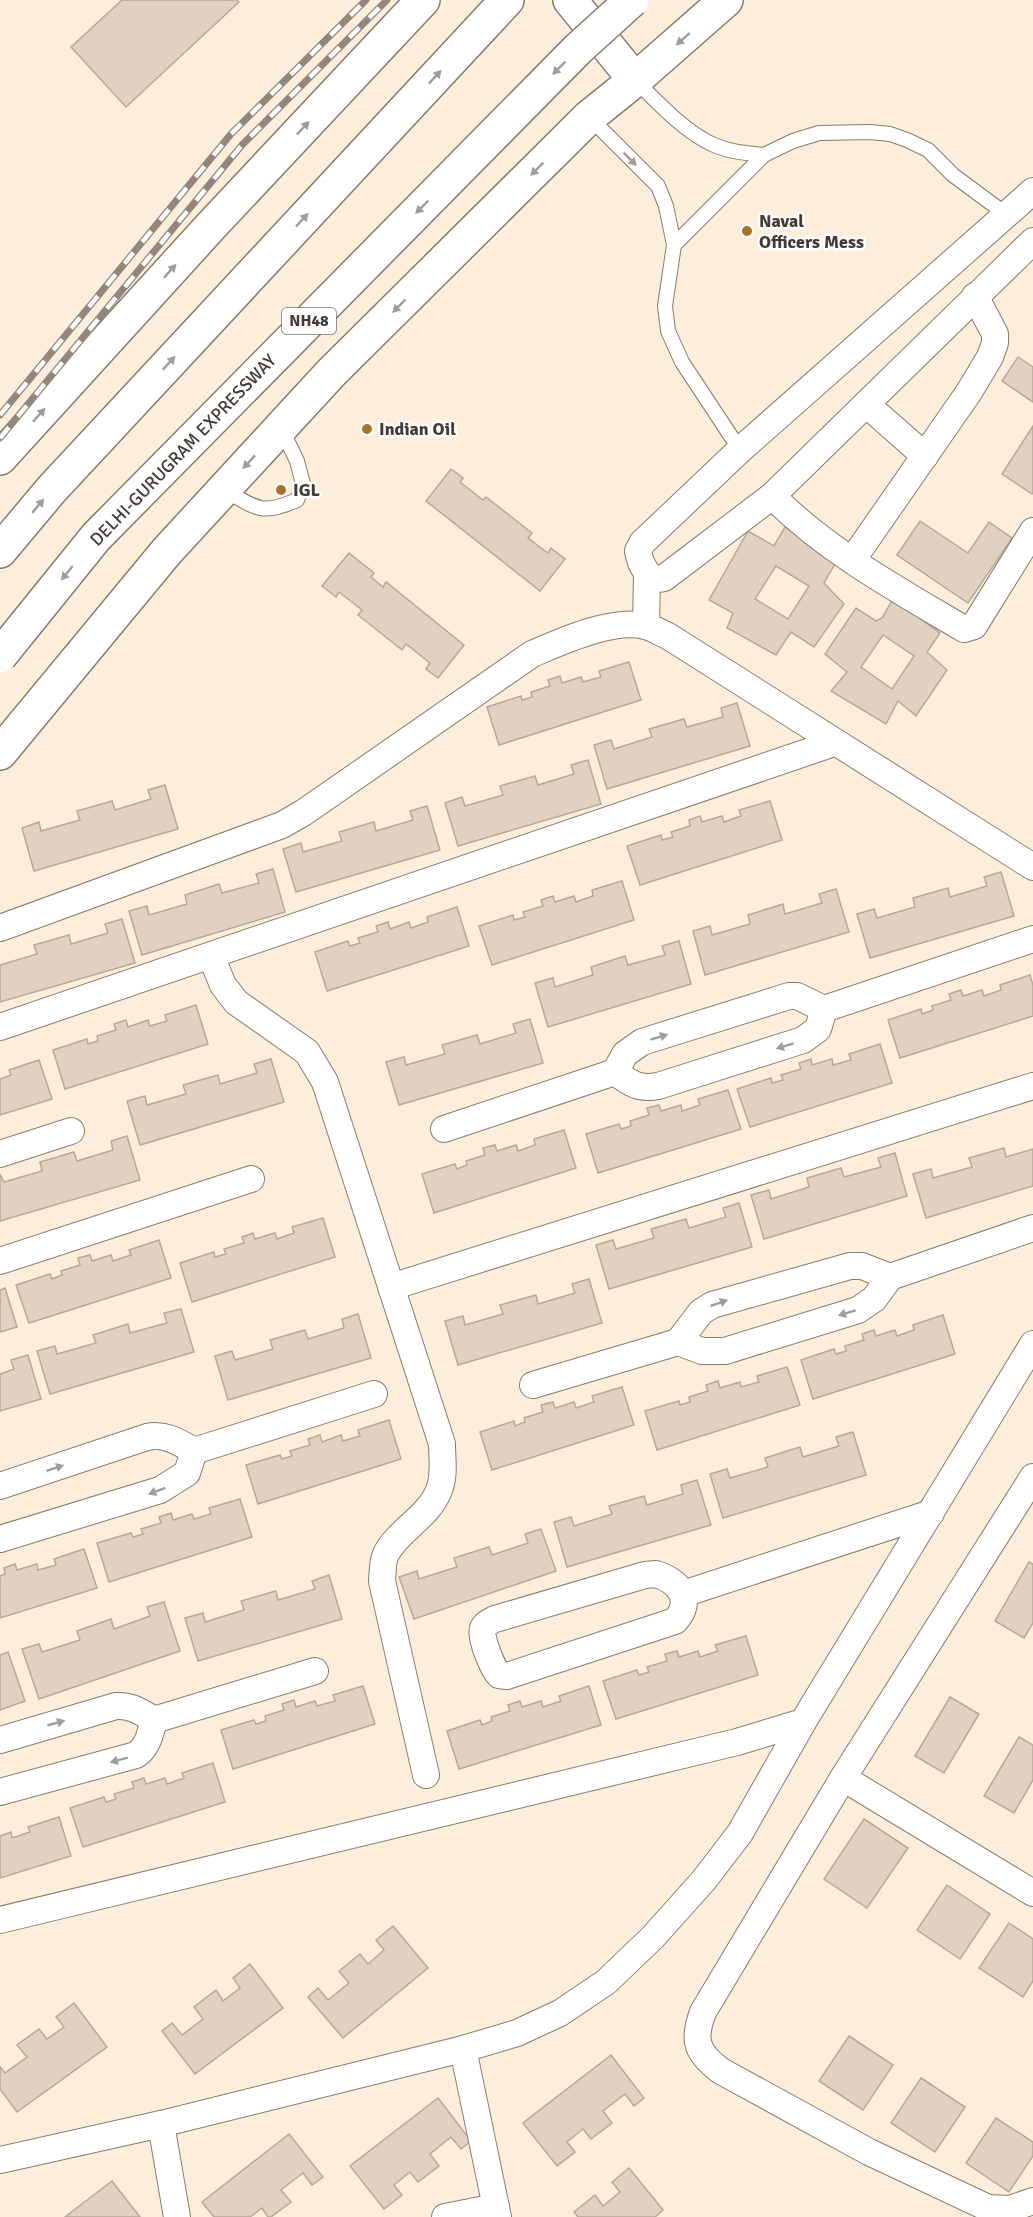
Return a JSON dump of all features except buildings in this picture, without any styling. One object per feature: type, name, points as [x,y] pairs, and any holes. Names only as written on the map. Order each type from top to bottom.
[{"type":"main road","points":[[0,458],[211,226],[423,0]]},
{"type":"main road","points":[[570,0],[635,80]]},
{"type":"main road","name":"DELHI-GURUGRAM EXPRESSWAY","points":[[0,656],[96,537],[578,49],[632,0]]},
{"type":"main road","points":[[0,753],[167,551],[332,373],[589,117],[726,0]]},
{"type":"main road","points":[[0,551],[51,490],[503,5]]},
{"type":"street","points":[[646,626],[647,573],[638,551],[642,543],[740,450],[1033,190]]},
{"type":"street","points":[[1007,215],[1033,232]]},
{"type":"street","points":[[647,573],[658,580],[664,578],[772,496],[1033,241]]},
{"type":"street","points":[[853,559],[969,392],[994,348],[995,334],[975,296]]},
{"type":"street","points":[[866,404],[925,456]]},
{"type":"street","points":[[772,496],[796,520],[853,559],[908,596],[967,629],[974,626],[1033,531]]},
{"type":"street","points":[[0,928],[282,825],[303,813],[532,654],[567,639],[614,626],[646,626],[668,636],[1033,867]]},
{"type":"street","points":[[0,1027],[834,743]]},
{"type":"street","points":[[444,1129],[615,1072],[625,1054],[642,1042],[789,996],[797,996],[824,1009],[1033,939]]},
{"type":"street","points":[[211,956],[223,985],[236,1002],[307,1052],[325,1082],[442,1444],[443,1472],[440,1490],[429,1507],[386,1553],[382,1581],[426,1775]]},
{"type":"street","points":[[615,1072],[636,1086],[646,1089],[658,1086],[803,1040],[818,1029],[824,1009]]},
{"type":"street","points":[[391,1287],[1033,1086]]},
{"type":"street","points":[[0,1154],[71,1131]]},
{"type":"street","points":[[0,1262],[251,1179]]},
{"type":"street","points":[[678,1342],[702,1351],[714,1352],[725,1351],[770,1337],[867,1305],[890,1277],[1033,1228]]},
{"type":"street","points":[[533,1385],[678,1342],[701,1312],[712,1305],[850,1266],[862,1266],[890,1277]]},
{"type":"street","points":[[0,2160],[161,2124],[463,2049],[517,2033],[560,2013],[606,1982],[653,1937],[704,1880],[740,1833],[803,1722],[1033,1344]]},
{"type":"street","points":[[0,1486],[156,1435],[169,1438],[194,1451],[374,1394]]},
{"type":"street","points":[[0,1539],[160,1490],[187,1473],[194,1451]]},
{"type":"street","points":[[1033,1477],[843,1778],[702,2012],[696,2039],[708,2061],[722,2071],[869,2152],[988,2208],[1010,2209],[1033,2201]]},
{"type":"street","points":[[683,1594],[930,1513]]},
{"type":"street","points":[[645,1575],[667,1578],[678,1586],[683,1594],[681,1614],[675,1621],[507,1676],[499,1676],[495,1670],[482,1634],[484,1625],[495,1619],[645,1575]]},
{"type":"street","points":[[0,1740],[116,1706],[125,1705],[136,1709],[154,1720],[315,1671]]},
{"type":"street","points":[[0,1792],[136,1755],[141,1752],[148,1740],[154,1720]]},
{"type":"street","points":[[0,1920],[737,1742],[803,1722]]},
{"type":"street","points":[[843,1778],[1033,1893]]},
{"type":"street","points":[[445,2217],[497,2212],[463,2049]]},
{"type":"street","points":[[161,2124],[177,2217]]},
{"type":"lane","points":[[635,80],[675,119],[712,144],[731,151],[764,155]]},
{"type":"lane","points":[[589,117],[658,186],[666,206],[674,244],[665,306],[668,331],[682,362],[740,450]]},
{"type":"lane","points":[[674,244],[764,155],[793,141],[819,133],[870,132],[890,134],[907,140],[928,150],[953,175],[1007,215]]},
{"type":"lane","points":[[224,490],[263,510],[280,507],[297,500],[303,484],[297,461],[281,428]]},
{"type":"railway","points":[[0,415],[231,134],[366,0]]},
{"type":"railway","points":[[0,438],[242,145],[387,0]]},
{"type":"place","name":"Naval Officers Mess","points":[[747,231]]},
{"type":"place","name":"Indian Oil","points":[[367,429]]},
{"type":"place","name":"IGL","points":[[281,490]]}]
